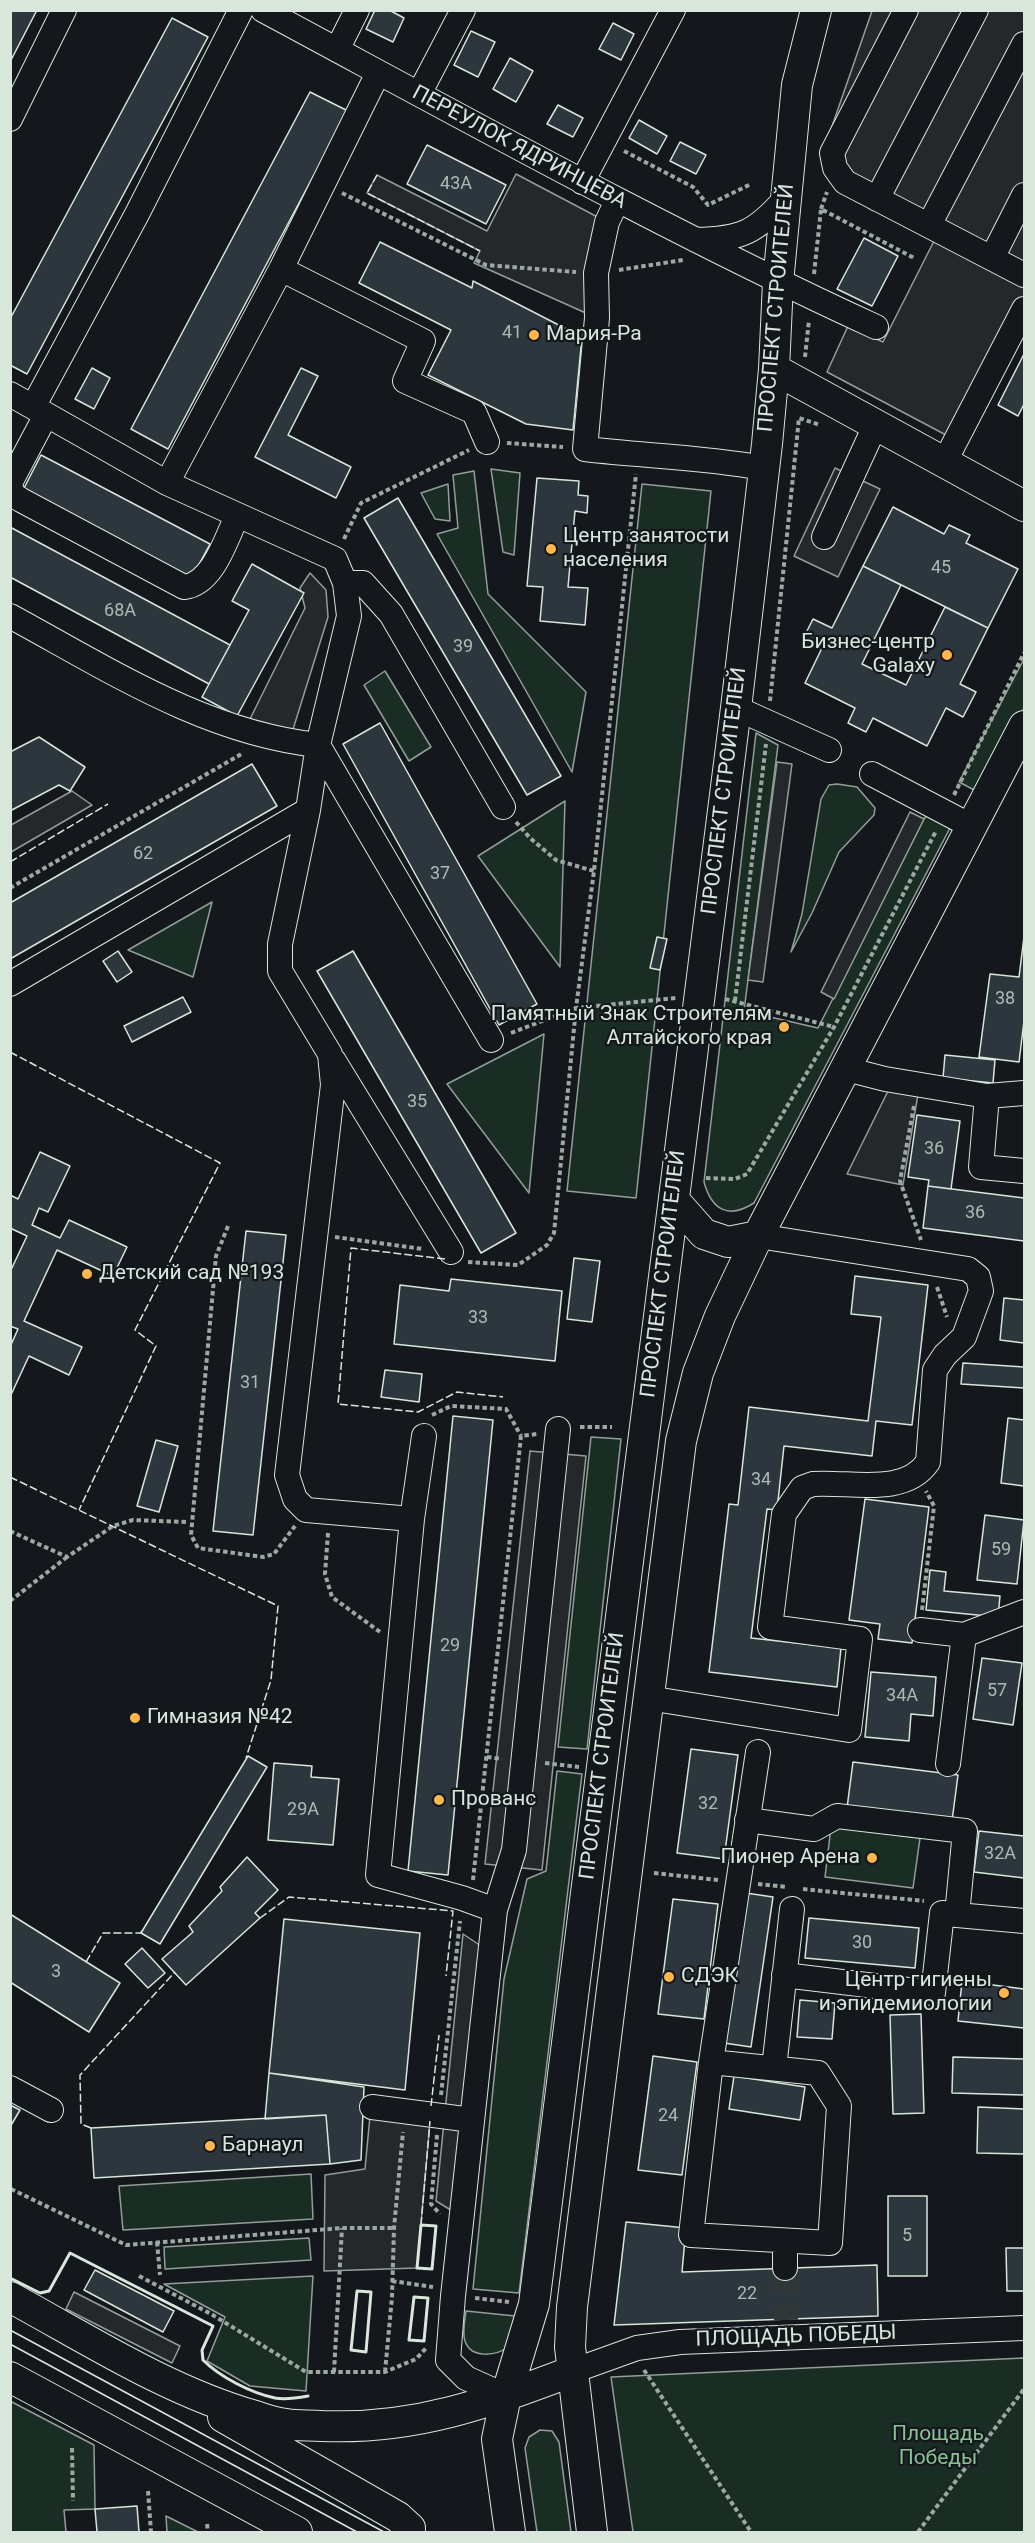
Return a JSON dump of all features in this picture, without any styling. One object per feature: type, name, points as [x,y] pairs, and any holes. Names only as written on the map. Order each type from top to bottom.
[{"type":"main road","name":"ПРОСПЕКТ СТРОИТЕЛЕЙ","points":[[510,2532],[497,2439],[506,2396],[534,2304],[736,708],[774,369],[778,282],[797,85],[816,10]]},
{"type":"main road","points":[[774,369],[1024,506]]},
{"type":"main road","name":"ПРОСПЕКТ СТРОИТЕЛЕЙ","points":[[592,2532],[570,2347],[572,2307],[681,1441],[698,1373],[720,1317],[758,1236],[846,1069],[958,819],[1023,731]]},
{"type":"main road","points":[[674,1200],[704,1234],[728,1242],[758,1236]]},
{"type":"main road","points":[[10,2297],[167,2382],[264,2442],[398,2517],[410,2528],[410,2532]]},
{"type":"main road","points":[[167,2382],[229,2409],[286,2424],[387,2424],[448,2414],[506,2396],[573,2371]]},
{"type":"main road","points":[[10,2377],[297,2532]]},
{"type":"street","points":[[10,119],[64,10]]},
{"type":"street","points":[[237,516],[207,576],[195,586],[184,586],[21,500],[13,495],[10,484],[40,411],[137,214],[242,10]]},
{"type":"street","name":"ПЕРЕУЛОК ЯДРИНЦЕВА","points":[[263,10],[617,201],[688,250],[732,258],[876,327]]},
{"type":"street","points":[[336,50],[357,10]]},
{"type":"street","points":[[419,94],[463,10]]},
{"type":"street","points":[[582,182],[673,10]]},
{"type":"street","points":[[906,10],[832,153],[835,168],[845,182],[1024,275]]},
{"type":"street","points":[[877,199],[976,10]]},
{"type":"street","points":[[929,225],[1024,44]]},
{"type":"street","points":[[167,483],[281,269],[378,73]]},
{"type":"street","points":[[992,258],[1024,195]]},
{"type":"street","points":[[688,250],[749,231],[767,220],[785,200]]},
{"type":"street","points":[[617,201],[608,222],[596,273],[597,318],[585,449],[735,463],[763,468]]},
{"type":"street","points":[[732,258],[759,285],[769,304],[776,328]]},
{"type":"street","points":[[281,269],[423,341],[405,381],[474,412],[487,442]]},
{"type":"street","points":[[944,463],[1024,309]]},
{"type":"street","points":[[10,394],[167,483],[334,559],[345,583],[349,616],[318,745],[309,810],[280,944],[280,970],[451,1252]]},
{"type":"street","points":[[824,537],[875,426]]},
{"type":"street","points":[[345,583],[363,583],[391,614],[503,807]]},
{"type":"street","points":[[10,616],[172,704],[260,735],[318,745],[491,1040]]},
{"type":"street","points":[[736,708],[829,750]]},
{"type":"street","points":[[872,774],[958,819]]},
{"type":"street","points":[[10,984],[309,810]]},
{"type":"street","points":[[330,1054],[333,1085],[286,1475],[295,1499],[318,1511],[412,1519]]},
{"type":"street","points":[[846,1069],[885,1079],[987,1096],[1024,1093]]},
{"type":"street","points":[[987,1096],[981,1167],[1024,1171]]},
{"type":"street","points":[[648,1698],[849,1730],[860,1639],[770,1627],[784,1514],[802,1488],[813,1484],[888,1484],[908,1480],[928,1462],[935,1370],[945,1355],[964,1337],[981,1291],[978,1277],[968,1269],[758,1236]]},
{"type":"street","points":[[506,2396],[466,2378],[448,2360],[495,1910],[513,1850],[569,1428]]},
{"type":"street","points":[[424,1436],[412,1519],[402,1647],[378,1875],[462,1898],[495,1910]]},
{"type":"street","points":[[920,1630],[964,1635],[1024,1612]]},
{"type":"street","points":[[948,1764],[964,1635]]},
{"type":"street","points":[[711,2062],[818,2073],[839,2106],[830,2243],[691,2235],[711,2062],[758,1752]]},
{"type":"street","points":[[747,1820],[814,1829],[837,1816],[965,1831],[957,1915]]},
{"type":"street","points":[[774,2068],[792,1909]]},
{"type":"street","points":[[784,1975],[933,1993],[942,1913],[1024,1921]]},
{"type":"street","points":[[10,2088],[51,2110]]},
{"type":"street","points":[[372,2107],[472,2120]]},
{"type":"street","points":[[784,2241],[785,2268]]},
{"type":"street","name":"ПЛОЩАДЬ ПОБЕДЫ","points":[[573,2371],[603,2358],[637,2348],[786,2329],[1024,2328]]},
{"type":"path","points":[[604,141],[693,187],[708,205],[751,184]]},
{"type":"path","points":[[324,184],[486,265],[596,273],[688,250]]},
{"type":"path","points":[[735,1001],[768,723],[799,418]]},
{"type":"path","points":[[334,559],[361,503],[487,442],[585,449]]},
{"type":"path","points":[[554,1233],[576,1008],[594,871],[637,455]]},
{"type":"path","points":[[706,1178],[735,1179],[747,1174],[958,819],[1024,653]]},
{"type":"path","points":[[10,888],[246,751]]},
{"type":"path","points":[[503,807],[530,838],[556,860],[594,871]]},
{"type":"path","points":[[491,1040],[576,1008],[698,996],[735,1001],[834,1027]]},
{"type":"path","points":[[918,1084],[900,1181],[956,1344]]},
{"type":"path","points":[[228,1226],[216,1256],[191,1535],[198,1548],[263,1557],[274,1554],[318,1511]]},
{"type":"path","points":[[424,1436],[425,1418],[451,1406],[506,1409],[521,1436]]},
{"type":"path","points":[[569,1428],[612,1427]]},
{"type":"path","points":[[916,1475],[934,1506],[920,1630]]},
{"type":"path","points":[[318,1511],[325,1574],[332,1597],[402,1647]]},
{"type":"path","points":[[10,1601],[67,1557],[113,1526],[133,1520],[188,1522]]},
{"type":"path","points":[[10,1532],[67,1557]]},
{"type":"path","points":[[557,1765],[570,1766]]},
{"type":"path","points":[[654,1873],[922,1901],[960,1885]]},
{"type":"path","points":[[139,2277],[211,2314],[306,2372],[385,2373],[402,2133],[410,2126]]},
{"type":"path","points":[[11,2189],[126,2245],[342,2228],[394,2228]]},
{"type":"path","points":[[334,2372],[342,2228]]},
{"type":"path","points":[[157,2242],[160,2275]]},
{"type":"path","points":[[392,2281],[438,2288]]},
{"type":"path","points":[[644,2370],[751,2532]]},
{"type":"path","points":[[918,2532],[1024,2389]]},
{"type":"path","points":[[72,2448],[73,2501]]},
{"type":"path","points":[[148,2492],[151,2532]]},
{"type":"path","points":[[207,2524],[208,2532]]},
{"type":"green space","points":[[491,469],[520,473],[514,555],[503,552]]},
{"type":"green space","points":[[474,471],[488,594],[586,692],[572,772],[437,534],[458,528],[453,475]]},
{"type":"green space","points":[[448,484],[450,521],[435,519],[421,493]]},
{"type":"green space","points":[[642,484],[711,491],[636,1198],[567,1191]]},
{"type":"green space","points":[[1024,659],[1024,708],[980,793],[959,782]]},
{"type":"green space","points":[[385,671],[431,747],[409,761],[364,685]]},
{"type":"green space","points":[[756,733],[778,745],[744,1011],[818,1028],[924,819],[926,816],[950,828],[754,1203],[737,1211],[729,1211],[717,1206],[707,1192],[704,1182]]},
{"type":"green space","points":[[829,785],[857,787],[875,808],[874,815],[839,852],[812,913],[791,952],[802,914],[821,799]]},
{"type":"green space","points":[[565,801],[560,967],[478,856]]},
{"type":"green space","points":[[212,902],[193,977],[128,950]]},
{"type":"green space","points":[[544,1034],[529,1193],[447,1084]]},
{"type":"green space","points":[[591,1437],[621,1439],[587,1749],[558,1747]]},
{"type":"green space","points":[[557,1771],[582,1774],[519,2293],[473,2289],[504,1979],[527,1879],[546,1871]]},
{"type":"green space","name":"Пионер Арена","points":[[831,1827],[920,1838],[913,1888],[825,1877]]},
{"type":"green space","points":[[311,2174],[313,2219],[123,2230],[119,2186]]},
{"type":"green space","points":[[309,2238],[311,2260],[165,2269],[164,2247]]},
{"type":"green space","points":[[313,2276],[306,2391],[250,2386],[207,2361],[225,2317],[164,2284]]},
{"type":"green space","points":[[466,2311],[515,2316],[508,2347],[491,2354],[484,2354],[468,2347],[464,2338]]},
{"type":"green space","name":"Площадь Победы","points":[[1024,2358],[1024,2532],[633,2532],[611,2377]]},
{"type":"green space","points":[[10,2401],[94,2445],[95,2509],[64,2510],[66,2532],[11,2532]]},
{"type":"green space","points":[[540,2430],[552,2431],[559,2442],[571,2532],[537,2532],[525,2448],[529,2437]]},
{"type":"green space","points":[[166,2516],[198,2532],[167,2532]]},
{"type":"shaded area","points":[[872,11],[1024,11],[1024,263],[821,158]]},
{"type":"shaded area","points":[[516,174],[607,222],[597,318],[474,263],[480,251],[367,193],[377,175],[487,231]]},
{"type":"shaded area","points":[[935,239],[1024,286],[1024,296],[946,435],[827,372],[848,326],[883,342]]},
{"type":"shaded area","points":[[835,468],[880,489],[838,577],[794,556]]},
{"type":"shaded area","points":[[310,573],[326,590],[328,617],[290,739],[249,721],[305,608],[300,588]]},
{"type":"shaded area","points":[[777,762],[792,764],[763,982],[748,980]]},
{"type":"shaded area","points":[[72,791],[92,805],[11,852],[11,825]]},
{"type":"shaded area","points":[[910,812],[924,819],[834,999],[821,992]]},
{"type":"shaded area","points":[[890,1087],[918,1094],[903,1185],[847,1174]]},
{"type":"shaded area","points":[[530,1451],[586,1456],[542,1870],[485,1864]]},
{"type":"shaded area","points":[[463,1934],[481,1946],[454,2212],[436,2201]]},
{"type":"shaded area","points":[[370,2116],[430,2122],[417,2268],[324,2271],[325,2175],[365,2169]]},
{"type":"shaded area","points":[[74,2292],[180,2346],[172,2363],[66,2309]]},
{"type":"building","points":[[10,10],[37,10],[10,62]]},
{"type":"building","points":[[375,10],[389,10],[404,18],[393,42],[366,29]]},
{"type":"building","points":[[172,18],[208,37],[27,374],[10,365],[10,319]]},
{"type":"building","points":[[613,23],[634,34],[621,60],[599,49]]},
{"type":"building","points":[[471,31],[495,42],[478,77],[454,65]]},
{"type":"building","points":[[510,58],[533,71],[516,102],[493,89]]},
{"type":"building","points":[[310,92],[348,111],[168,449],[131,429]]},
{"type":"building","points":[[558,105],[583,118],[573,137],[547,124]]},
{"type":"building","points":[[639,120],[667,136],[657,154],[629,138]]},
{"type":"building","points":[[680,142],[706,155],[696,174],[670,161]]},
{"type":"building","points":[[427,145],[506,185],[486,224],[407,184]]},
{"type":"building","points":[[864,238],[898,256],[872,306],[837,289]]},
{"type":"building","points":[[380,242],[472,288],[473,281],[582,337],[573,430],[526,424],[428,375],[451,330],[359,283]]},
{"type":"building","points":[[1024,354],[1024,404],[1018,416],[998,405]]},
{"type":"building","points":[[92,368],[110,378],[94,409],[75,399]]},
{"type":"building","points":[[301,368],[318,376],[288,435],[351,467],[336,498],[255,457]]},
{"type":"building","points":[[41,455],[210,544],[189,583],[21,494]]},
{"type":"building","name":"Центр занятости населения","points":[[537,478],[579,481],[578,495],[588,496],[587,513],[575,511],[568,587],[588,588],[585,625],[540,621],[543,587],[527,586]]},
{"type":"building","points":[[398,498],[561,776],[527,795],[364,518]]},
{"type":"building","points":[[893,507],[944,534],[949,525],[970,535],[966,543],[1018,569],[988,628],[863,566]]},
{"type":"building","points":[[10,527],[230,645],[209,684],[10,577]]},
{"type":"building","points":[[252,564],[304,593],[237,716],[202,697],[249,610],[232,601]]},
{"type":"building","name":"Бизнес-центр Galaxy","points":[[863,566],[901,585],[862,664],[906,685],[945,607],[988,628],[960,684],[976,692],[963,717],[946,708],[927,746],[873,718],[866,732],[848,723],[855,708],[805,683],[823,646],[804,637],[813,619],[832,628]]},
{"type":"building","points":[[380,723],[537,1004],[499,1025],[343,744]]},
{"type":"building","points":[[39,737],[85,767],[70,791],[59,785],[10,811],[10,752]]},
{"type":"building","points":[[252,764],[277,806],[10,959],[10,903]]},
{"type":"building","points":[[657,937],[667,939],[660,970],[650,968]]},
{"type":"building","points":[[1024,937],[1024,1021],[1019,1062],[979,1057],[990,974],[1019,977]]},
{"type":"building","points":[[118,951],[132,972],[117,982],[103,961]]},
{"type":"building","points":[[353,951],[516,1233],[481,1253],[317,971]]},
{"type":"building","points":[[183,997],[191,1012],[132,1042],[124,1026]]},
{"type":"building","points":[[945,1055],[995,1060],[993,1083],[943,1078]]},
{"type":"building","points":[[917,1115],[960,1121],[951,1189],[928,1186],[929,1180],[908,1177]]},
{"type":"building","points":[[40,1152],[70,1166],[48,1212],[39,1208],[32,1225],[60,1238],[69,1220],[127,1247],[113,1276],[57,1250],[24,1321],[82,1347],[69,1375],[29,1356],[10,1397],[10,1347],[18,1329],[10,1326],[10,1272],[27,1236],[10,1228],[10,1195],[18,1199]]},
{"type":"building","points":[[928,1186],[1024,1198],[1024,1241],[923,1228]]},
{"type":"building","points":[[246,1231],[286,1235],[253,1535],[213,1531]]},
{"type":"building","points":[[574,1258],[600,1261],[592,1322],[567,1319]]},
{"type":"building","points":[[855,1276],[928,1285],[912,1425],[876,1421],[872,1456],[784,1446],[777,1510],[767,1509],[751,1638],[841,1648],[837,1687],[709,1672],[729,1504],[738,1505],[749,1407],[868,1421],[881,1317],[851,1314]]},
{"type":"building","points":[[451,1279],[562,1291],[555,1361],[394,1344],[400,1285],[449,1291]]},
{"type":"building","points":[[1004,1298],[1024,1300],[1024,1343],[1000,1340]]},
{"type":"building","points":[[963,1363],[1024,1367],[1024,1388],[961,1384]]},
{"type":"building","points":[[385,1370],[422,1374],[419,1402],[381,1397]]},
{"type":"building","points":[[453,1416],[493,1420],[448,1875],[408,1871]]},
{"type":"building","points":[[1008,1418],[1024,1420],[1024,1486],[1001,1483]]},
{"type":"building","points":[[156,1440],[178,1446],[159,1512],[137,1506]]},
{"type":"building","points":[[865,1499],[929,1507],[912,1643],[878,1639],[880,1624],[849,1620]]},
{"type":"building","points":[[985,1515],[1024,1520],[1017,1584],[977,1580]]},
{"type":"building","points":[[930,1570],[946,1572],[944,1591],[1000,1596],[998,1617],[926,1610]]},
{"type":"building","points":[[982,1658],[1022,1663],[1013,1725],[973,1719]]},
{"type":"building","points":[[871,1672],[936,1677],[933,1716],[911,1714],[909,1741],[865,1737]]},
{"type":"building","points":[[691,1749],[738,1755],[724,1859],[677,1853]]},
{"type":"building","points":[[248,1756],[267,1767],[160,1944],[141,1933]]},
{"type":"building","points":[[853,1762],[958,1775],[952,1821],[847,1808]]},
{"type":"building","points":[[274,1763],[312,1766],[311,1777],[339,1779],[333,1845],[268,1840]]},
{"type":"building","points":[[979,1831],[1024,1836],[1024,1878],[974,1872]]},
{"type":"building","points":[[247,1857],[278,1890],[255,1913],[260,1918],[186,1985],[162,1959],[193,1932],[189,1926],[222,1891],[220,1887]]},
{"type":"building","points":[[746,1893],[773,1897],[751,2047],[724,2043]]},
{"type":"building","points":[[673,1899],[718,1904],[704,2019],[658,2014]]},
{"type":"building","points":[[10,1914],[120,1983],[89,2032],[10,1982]]},
{"type":"building","points":[[809,1918],[919,1928],[915,1968],[805,1958]]},
{"type":"building","points":[[284,1919],[420,1933],[405,2090],[269,2073]]},
{"type":"building","points":[[142,1948],[165,1973],[148,1988],[125,1964]]},
{"type":"building","points":[[962,1981],[1024,1989],[1024,2028],[958,2021]]},
{"type":"building","points":[[800,2000],[835,2003],[832,2039],[797,2037]]},
{"type":"building","points":[[921,2014],[924,2113],[893,2114],[890,2015]]},
{"type":"building","points":[[653,2056],[697,2062],[682,2175],[638,2170]]},
{"type":"building","points":[[953,2057],[1024,2059],[1024,2095],[952,2093]]},
{"type":"building","points":[[269,2073],[364,2087],[361,2160],[330,2164],[326,2115],[265,2119]]},
{"type":"building","points":[[734,2076],[805,2087],[800,2120],[729,2109]]},
{"type":"building","points":[[10,2105],[20,2110],[10,2127]]},
{"type":"building","points":[[978,2107],[1024,2109],[1024,2154],[977,2153]]},
{"type":"building","name":"Барнаул","points":[[326,2115],[330,2164],[94,2178],[91,2128]]},
{"type":"building","points":[[888,2196],[927,2196],[927,2276],[888,2276]]},
{"type":"building","points":[[626,2222],[686,2228],[682,2272],[877,2265],[878,2316],[614,2325]]},
{"type":"building","points":[[1006,2248],[1024,2248],[1024,2291],[1007,2291]]},
{"type":"building","points":[[95,2270],[174,2311],[163,2332],[84,2290]]},
{"type":"building","points":[[137,2506],[139,2532],[97,2532],[95,2509]]},
{"type":"tunnel","points":[[785,2268],[786,2320]]},
{"type":"tram line","points":[[10,2330],[384,2532]]},
{"type":"tram line","points":[[10,2344],[357,2532]]},
{"type":"fence","points":[[377,175],[367,193],[480,251]]},
{"type":"fence","points":[[10,862],[108,804]]},
{"type":"fence","points":[[10,1052],[220,1163],[135,1330],[156,1346],[79,1510]]},
{"type":"fence","points":[[445,1259],[351,1248],[338,1404],[418,1412],[457,1392],[503,1397]]},
{"type":"fence","points":[[10,1477],[278,1606],[271,1680],[246,1758]]},
{"type":"fence","points":[[260,1918],[289,1897],[453,1911],[446,1976]]},
{"type":"fence","points":[[86,1962],[103,1933],[141,1933],[142,1930]]},
{"type":"fence","points":[[91,2128],[81,2124],[80,2075],[175,1972]]},
{"type":"fence","points":[[431,2106],[439,2035]]},
{"type":"fence","points":[[421,2225],[430,2121]]},
{"type":"wall","points":[[421,2225],[436,2226],[432,2269],[417,2268],[421,2225]]},
{"type":"wall","points":[[10,2278],[40,2293],[49,2291],[70,2253],[213,2326],[202,2350],[203,2360],[227,2378],[275,2398],[308,2396]]},
{"type":"wall","points":[[357,2291],[371,2292],[366,2352],[351,2350],[357,2291]]},
{"type":"wall","points":[[414,2297],[428,2298],[424,2341],[409,2340],[414,2297]]},
{"type":"place","name":"Мария-Ра","points":[[534,335]]},
{"type":"place","name":"Центр занятости населения","points":[[551,549]]},
{"type":"place","name":"Бизнес-центр Galaxy","points":[[947,655]]},
{"type":"place","name":"Памятный Знак Строителям Алтайского края","points":[[784,1027]]},
{"type":"place","name":"Детский сад №193","points":[[87,1274]]},
{"type":"place","name":"Гимназия №42","points":[[135,1718]]},
{"type":"place","name":"Прованс","points":[[439,1800]]},
{"type":"place","name":"Пионер Арена","points":[[872,1858]]},
{"type":"place","name":"СДЭК","points":[[669,1977]]},
{"type":"place","name":"Центр гигиены и эпидемиологии","points":[[1004,1993]]},
{"type":"place","name":"Барнаул","points":[[210,2146]]}]
